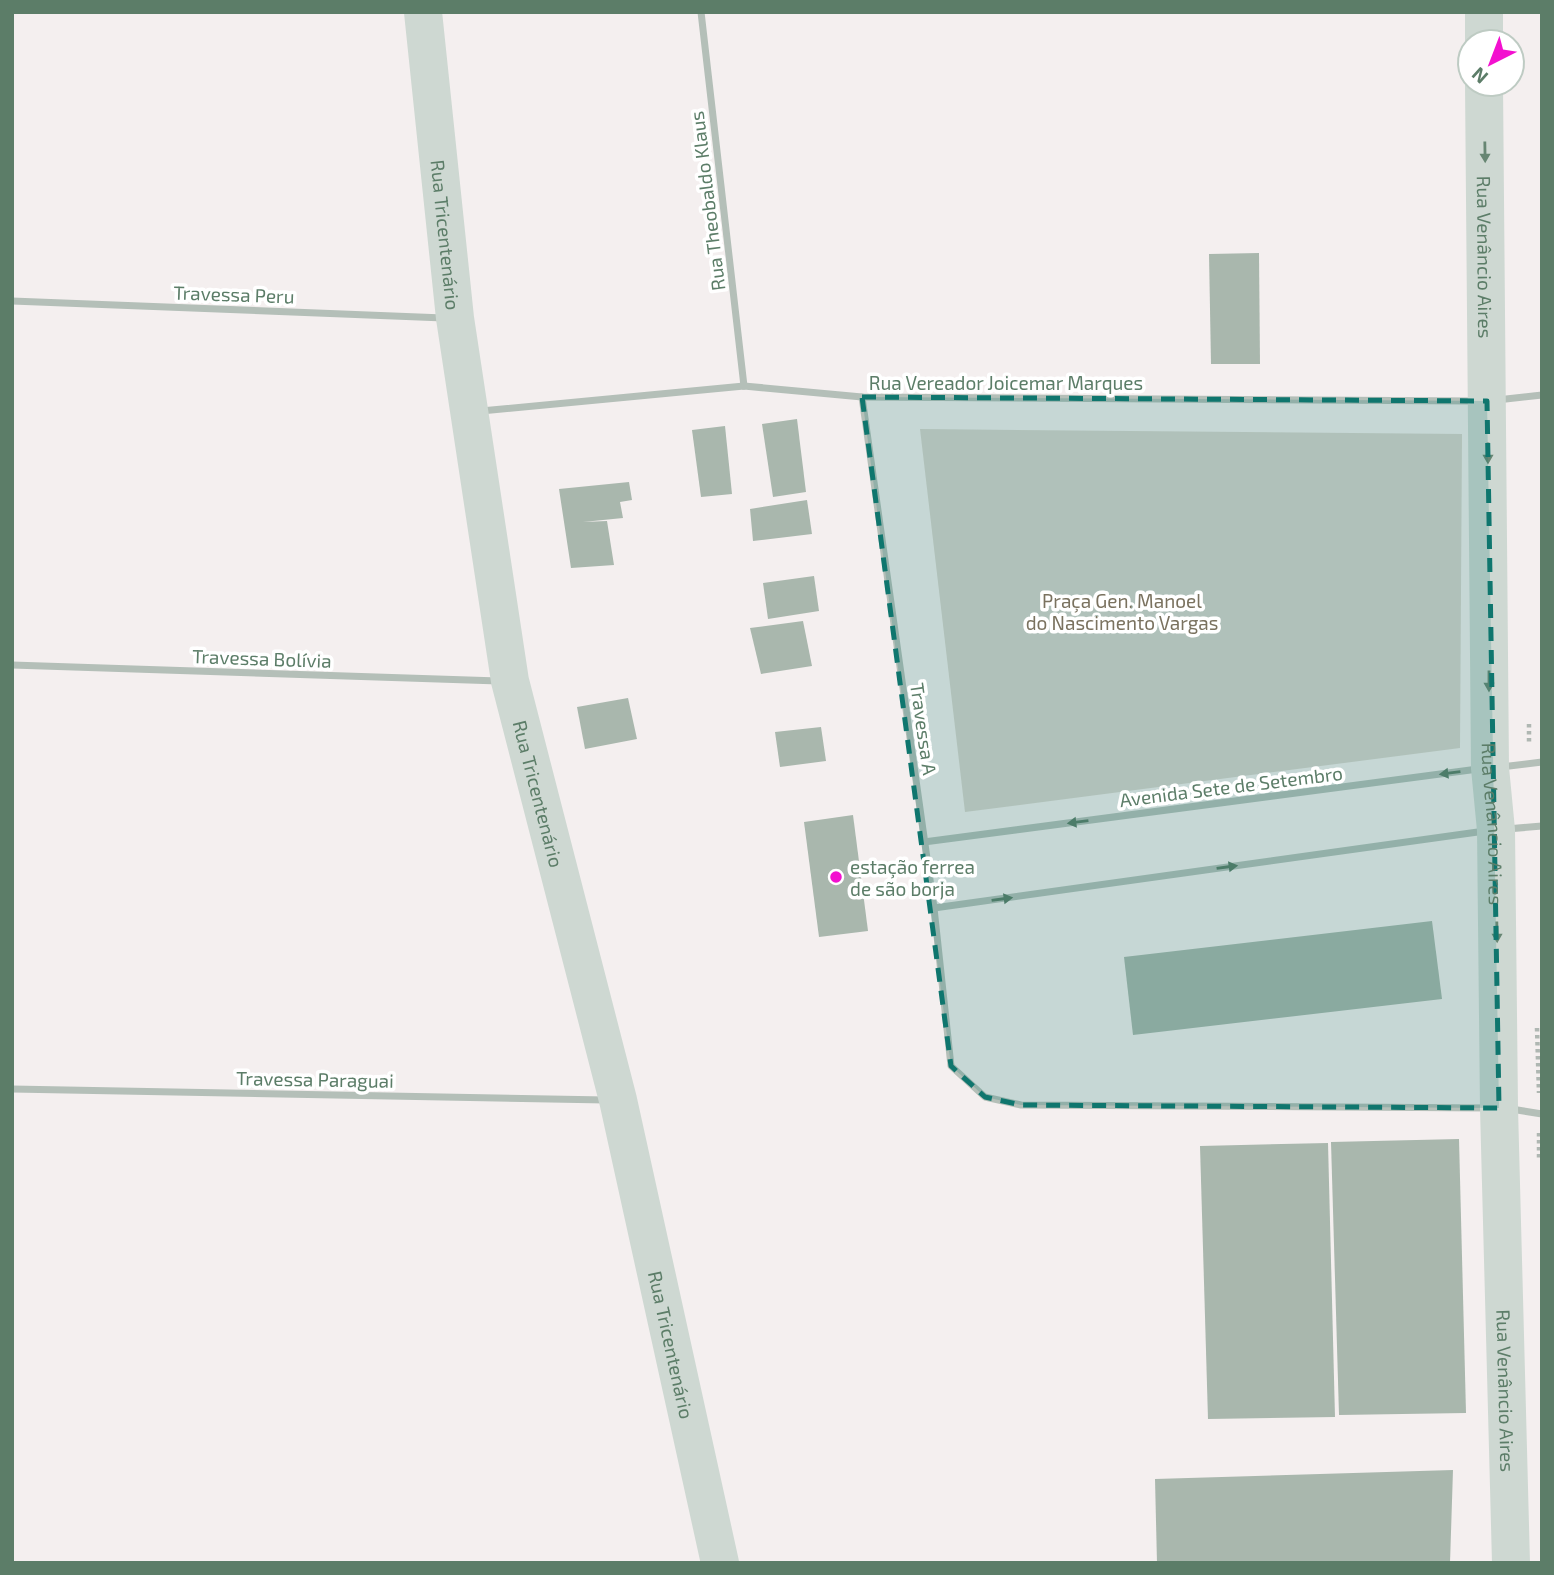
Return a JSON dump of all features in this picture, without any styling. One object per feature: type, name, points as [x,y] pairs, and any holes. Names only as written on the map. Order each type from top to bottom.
[{"type":"street","name":"Rua Tricentenário","points":[[423,12],[455,318],[510,681],[618,1100],[720,1563]]},
{"type":"street","name":"Rua Theobaldo Klaus","points":[[701,12],[744,386]]},
{"type":"street","name":"Rua Venâncio Aires","points":[[1484,98],[1490,768],[1496,830],[1499,1108],[1511,1563]]},
{"type":"street","name":"Travessa Peru","points":[[12,301],[455,318]]},
{"type":"street","name":"Rua Vereador Joicemar Marques","points":[[471,412],[744,386],[862,397],[1487,401],[1542,396]]},
{"type":"street","name":"Travessa A","points":[[862,397],[934,908],[951,1066],[985,1097],[1021,1105],[1499,1108]]},
{"type":"street","name":"Travessa Bolívia","points":[[12,665],[510,681]]},
{"type":"street","name":"Avenida Sete de Setembro","points":[[924,842],[1542,762]]},
{"type":"street","points":[[934,908],[1496,830],[1542,826]]},
{"type":"street","name":"Travessa Paraguai","points":[[12,1089],[618,1100]]},
{"type":"street","points":[[1499,1108],[1542,1114]]},
{"type":"highlighted area","points":[[862,397],[1487,401],[1499,1108],[1021,1105],[985,1097],[951,1066]]},
{"type":"green space","name":"Praça Gen. Manoel do Nascimento Vargas","points":[[920,429],[1462,434],[1460,748],[965,812]]},
{"type":"building","points":[[1259,253],[1260,364],[1211,364],[1209,254]]},
{"type":"building","points":[[797,419],[806,492],[773,497],[762,424]]},
{"type":"building","points":[[725,426],[732,494],[701,497],[692,430]]},
{"type":"building","points":[[629,482],[632,500],[620,502],[623,518],[583,522],[607,521],[614,565],[571,568],[559,489]]},
{"type":"building","points":[[807,500],[812,534],[753,541],[750,509]]},
{"type":"building","points":[[814,576],[819,611],[768,619],[763,583]]},
{"type":"building","points":[[803,621],[812,666],[761,674],[750,628]]},
{"type":"building","points":[[628,698],[637,739],[585,749],[577,707]]},
{"type":"building","points":[[821,727],[826,761],[780,767],[775,732]]},
{"type":"building","name":"estação ferrea de são borja","points":[[853,815],[868,931],[819,937],[804,822]]},
{"type":"building","points":[[1432,921],[1442,999],[1133,1035],[1124,957]]},
{"type":"building","points":[[1459,1139],[1466,1413],[1339,1415],[1331,1142]]},
{"type":"building","points":[[1328,1143],[1335,1417],[1208,1419],[1200,1146]]},
{"type":"building","points":[[1453,1470],[1450,1563],[1157,1563],[1155,1479]]},
{"type":"place","name":"estação ferrea de são borja","points":[[836,877]]}]
